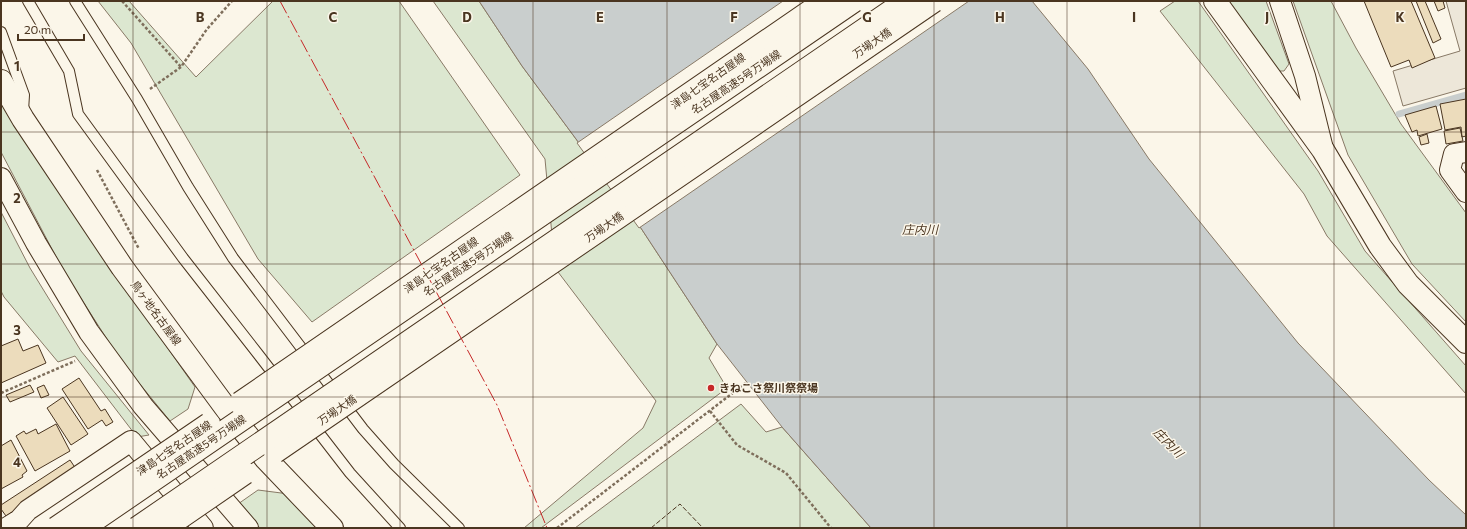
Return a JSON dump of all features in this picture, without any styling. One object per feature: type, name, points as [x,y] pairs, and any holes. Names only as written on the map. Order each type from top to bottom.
[{"type":"main road","name":"津島七宝名古屋線","points":[[56,528],[825,1]]},
{"type":"main road","name":"名古屋高速5号万場線","points":[[83,528],[854,1]]},
{"type":"main road","points":[[137,528],[906,1]]},
{"type":"main road","name":"万場大橋","points":[[271,456],[934,1]]},
{"type":"main road","points":[[1215,1],[1324,150],[1348,194],[1380,246],[1408,284],[1466,341]]},
{"type":"main road","name":"鳥ヶ地名古屋線","points":[[1,81],[23,119],[122,267],[234,407],[271,456],[332,528]]},
{"type":"main road","points":[[165,528],[271,456]]},
{"type":"street","points":[[1280,1],[1305,76],[1324,150]]},
{"type":"street","points":[[1466,152],[1454,154],[1450,170],[1466,192]]},
{"type":"street","points":[[1,178],[36,243],[89,332],[143,406],[248,528]]},
{"type":"street","points":[[6,528],[19,520],[28,510],[131,441],[203,528]]},
{"type":"lane","points":[[28,1],[69,71],[78,114],[183,258],[262,361],[350,472],[400,528]]},
{"type":"lane","points":[[75,1],[137,99],[188,188],[234,258],[363,429],[394,464],[459,528]]},
{"type":"lane","points":[[1,32],[24,94],[23,119]]},
{"type":"path","points":[[122,1],[181,67]]},
{"type":"path","points":[[137,99],[181,67],[206,29],[232,1]]},
{"type":"path","points":[[94,165],[141,253]]},
{"type":"path","points":[[1,393],[75,361]]},
{"type":"path","points":[[557,528],[747,382]]},
{"type":"path","points":[[710,411],[737,445],[786,474],[831,528]]},
{"type":"green space","points":[[98,1],[129,1],[196,77],[273,1],[399,1],[520,175],[312,322],[258,259],[131,43]]},
{"type":"green space","points":[[433,1],[479,1],[522,66],[633,216],[717,344],[709,358],[727,388],[541,528],[524,528],[643,428],[656,401],[555,268],[545,159]]},
{"type":"green space","points":[[1175,1],[1198,1],[1318,171],[1365,251],[1466,366],[1466,394],[1327,236],[1304,194],[1160,11]]},
{"type":"green space","points":[[1228,1],[1266,1],[1289,64],[1284,71],[1276,71]]},
{"type":"green space","points":[[1293,1],[1331,1],[1356,48],[1401,124],[1466,213],[1466,322],[1412,264],[1348,155]]},
{"type":"green space","points":[[1,102],[94,243],[195,387],[188,409],[170,421],[121,361],[64,272],[1,152]]},
{"type":"green space","points":[[1,212],[30,268],[81,351],[149,435],[137,437],[75,356],[58,362],[4,297],[1,291]]},
{"type":"green space","points":[[741,404],[766,432],[782,427],[871,528],[575,528]]},
{"type":"green space","points":[[258,490],[289,494],[321,528],[260,528],[238,504]]},
{"type":"shaded area","points":[[1446,1],[1466,1],[1466,88],[1403,106],[1393,71],[1460,51]]},
{"type":"water","name":"庄内川","points":[[479,1],[1032,1],[1088,69],[1149,159],[1298,343],[1429,480],[1466,515],[1466,528],[871,528],[782,427],[717,344],[633,216],[522,66]]},
{"type":"pier","points":[[783,1],[969,1],[639,228],[577,143]]},
{"type":"building","points":[[1364,1],[1411,1],[1435,58],[1412,68],[1409,60],[1391,67]]},
{"type":"building","points":[[1416,1],[1425,1],[1441,39],[1433,43]]},
{"type":"building","points":[[1434,1],[1443,1],[1445,8],[1438,11]]},
{"type":"building","points":[[1466,99],[1466,136],[1462,137],[1461,127],[1445,130],[1440,104]]},
{"type":"building","points":[[1436,106],[1442,129],[1418,136],[1417,130],[1412,132],[1405,115]]},
{"type":"building","points":[[1460,128],[1463,141],[1446,144],[1444,131]]},
{"type":"building","points":[[1427,134],[1429,143],[1421,145],[1419,137]]},
{"type":"building","points":[[18,339],[23,351],[38,345],[46,363],[1,383],[1,346]]},
{"type":"building","points":[[79,378],[101,411],[105,409],[113,422],[106,426],[102,420],[88,429],[62,389]]},
{"type":"building","points":[[30,385],[34,392],[10,402],[6,395]]},
{"type":"building","points":[[44,385],[49,395],[41,398],[37,388]]},
{"type":"building","points":[[63,397],[88,434],[71,445],[47,408]]},
{"type":"building","points":[[56,424],[70,451],[35,471],[16,436],[24,431],[26,434],[36,429],[38,434]]},
{"type":"building","points":[[11,440],[27,471],[22,475],[23,477],[1,489],[1,446]]},
{"type":"building","points":[[70,460],[76,469],[6,516],[1,509],[1,505]]},
{"type":"waterway","points":[[1399,114],[1466,95]]},
{"type":"fence","points":[[651,528],[680,504],[703,528]]},
{"type":"power","points":[[280,1],[497,405],[547,528]]},
{"type":"place","name":"きねこさ祭川祭祭場","points":[[711,388]]}]
